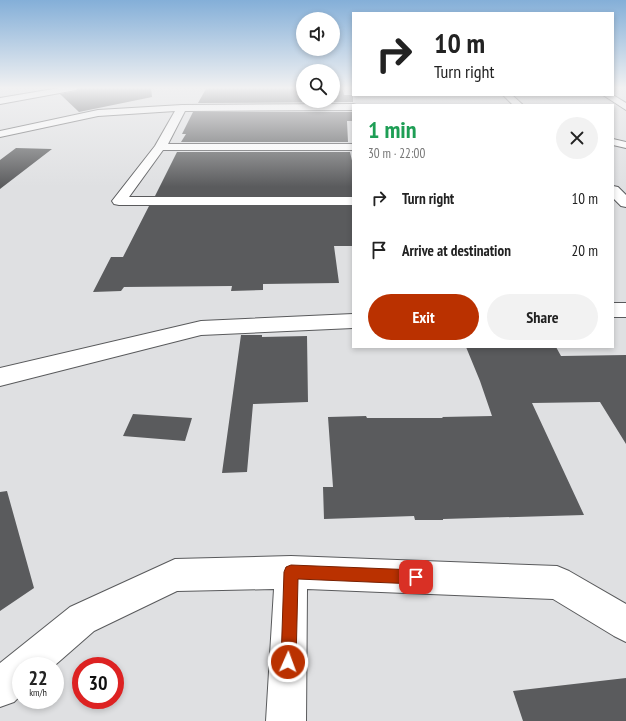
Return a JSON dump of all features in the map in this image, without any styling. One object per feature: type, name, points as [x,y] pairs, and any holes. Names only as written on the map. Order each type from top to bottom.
[{"type":"street","points":[[0,134],[59,121]]},
{"type":"street","points":[[175,121],[160,147],[119,201],[352,201]]},
{"type":"street","points":[[614,142],[626,145]]},
{"type":"street","points":[[160,147],[352,147]]},
{"type":"street","points":[[614,191],[626,203]]},
{"type":"street","points":[[614,310],[626,310]]},
{"type":"street","points":[[0,377],[201,328],[352,321]]},
{"type":"street","points":[[37,657],[82,619],[176,575],[291,572],[557,582],[626,624]]},
{"type":"street","points":[[286,721],[291,572]]},
{"type":"street","points":[[0,688],[12,678]]},
{"type":"building","points":[[189,121],[352,121],[347,121],[348,142],[181,142],[186,134],[182,134]]},
{"type":"building","points":[[16,148],[52,149],[0,189],[0,160]]},
{"type":"building","points":[[177,152],[350,152],[352,161],[352,196],[155,196]]},
{"type":"building","points":[[149,206],[352,206],[352,246],[334,246],[339,283],[263,284],[263,290],[231,291],[232,286],[124,287],[121,291],[93,292],[111,257],[123,257]]},
{"type":"building","points":[[241,335],[262,335],[262,337],[307,336],[308,402],[253,404],[247,472],[222,473]]},
{"type":"building","points":[[466,348],[557,348],[561,356],[626,355],[626,444],[600,402],[532,403],[584,515],[443,520],[415,520],[414,516],[324,519],[323,487],[333,487],[328,417],[366,416],[367,418],[443,418],[442,417],[492,416]]},
{"type":"building","points":[[133,414],[192,418],[185,441],[123,436]]},
{"type":"building","points":[[7,491],[34,588],[0,611],[0,492]]},
{"type":"building","points":[[626,678],[626,721],[523,721],[513,691]]},
{"type":"route","points":[[288,662],[291,572],[416,577]]}]
